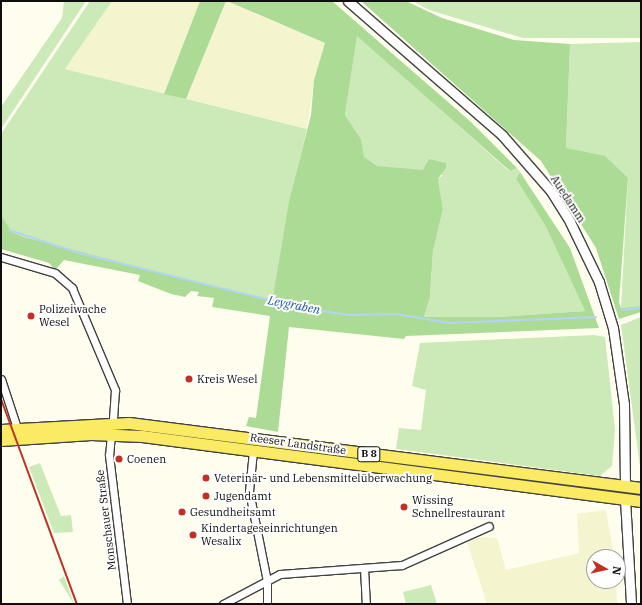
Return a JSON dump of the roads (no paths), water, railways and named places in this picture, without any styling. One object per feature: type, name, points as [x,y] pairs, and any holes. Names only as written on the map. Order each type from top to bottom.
[{"type":"main road","name":"Reeser Landstraße","points":[[1,430],[113,422],[641,488]]},
{"type":"main road","points":[[111,434],[113,422]]},
{"type":"main road","points":[[17,428],[20,439]]},
{"type":"main road","name":"Reeser Landstraße","points":[[1,440],[111,434],[641,501]]},
{"type":"main road","points":[[625,498],[626,486]]},
{"type":"street","name":"Auedamm","points":[[348,1],[502,135],[551,191],[570,222],[599,282],[613,328],[624,404],[626,486]]},
{"type":"street","points":[[1,257],[55,273],[72,288],[115,390],[113,422]]},
{"type":"street","points":[[1,379],[17,428]]},
{"type":"street","name":"Monschauer Straße","points":[[111,434],[109,455],[127,604]]},
{"type":"street","points":[[253,451],[249,491],[267,581],[267,604]]},
{"type":"street","points":[[625,498],[631,604]]},
{"type":"street","points":[[223,604],[280,574],[402,565],[489,526]]},
{"type":"street","points":[[364,568],[366,604]]},
{"type":"waterway","name":"Leygraben","points":[[9,230],[79,253],[297,307],[349,315],[396,314],[449,323],[596,317]]},
{"type":"waterway","name":"Leygraben","points":[[622,310],[641,308]]},
{"type":"railway","points":[[1,399],[77,604]]},
{"type":"place","name":"Polizeiwache Wesel","points":[[31,316]]},
{"type":"place","name":"Kreis Wesel","points":[[189,379]]},
{"type":"place","name":"Coenen","points":[[119,459]]},
{"type":"place","name":"Veterinär- und Lebensmittelüberwachung","points":[[206,478]]},
{"type":"place","name":"Jugendamt","points":[[206,496]]},
{"type":"place","name":"Wissing Schnellrestaurant","points":[[404,507]]},
{"type":"place","name":"Gesundheitsamt","points":[[182,512]]},
{"type":"place","name":"Kindertageseinrichtungen Wesalix","points":[[193,535]]}]
